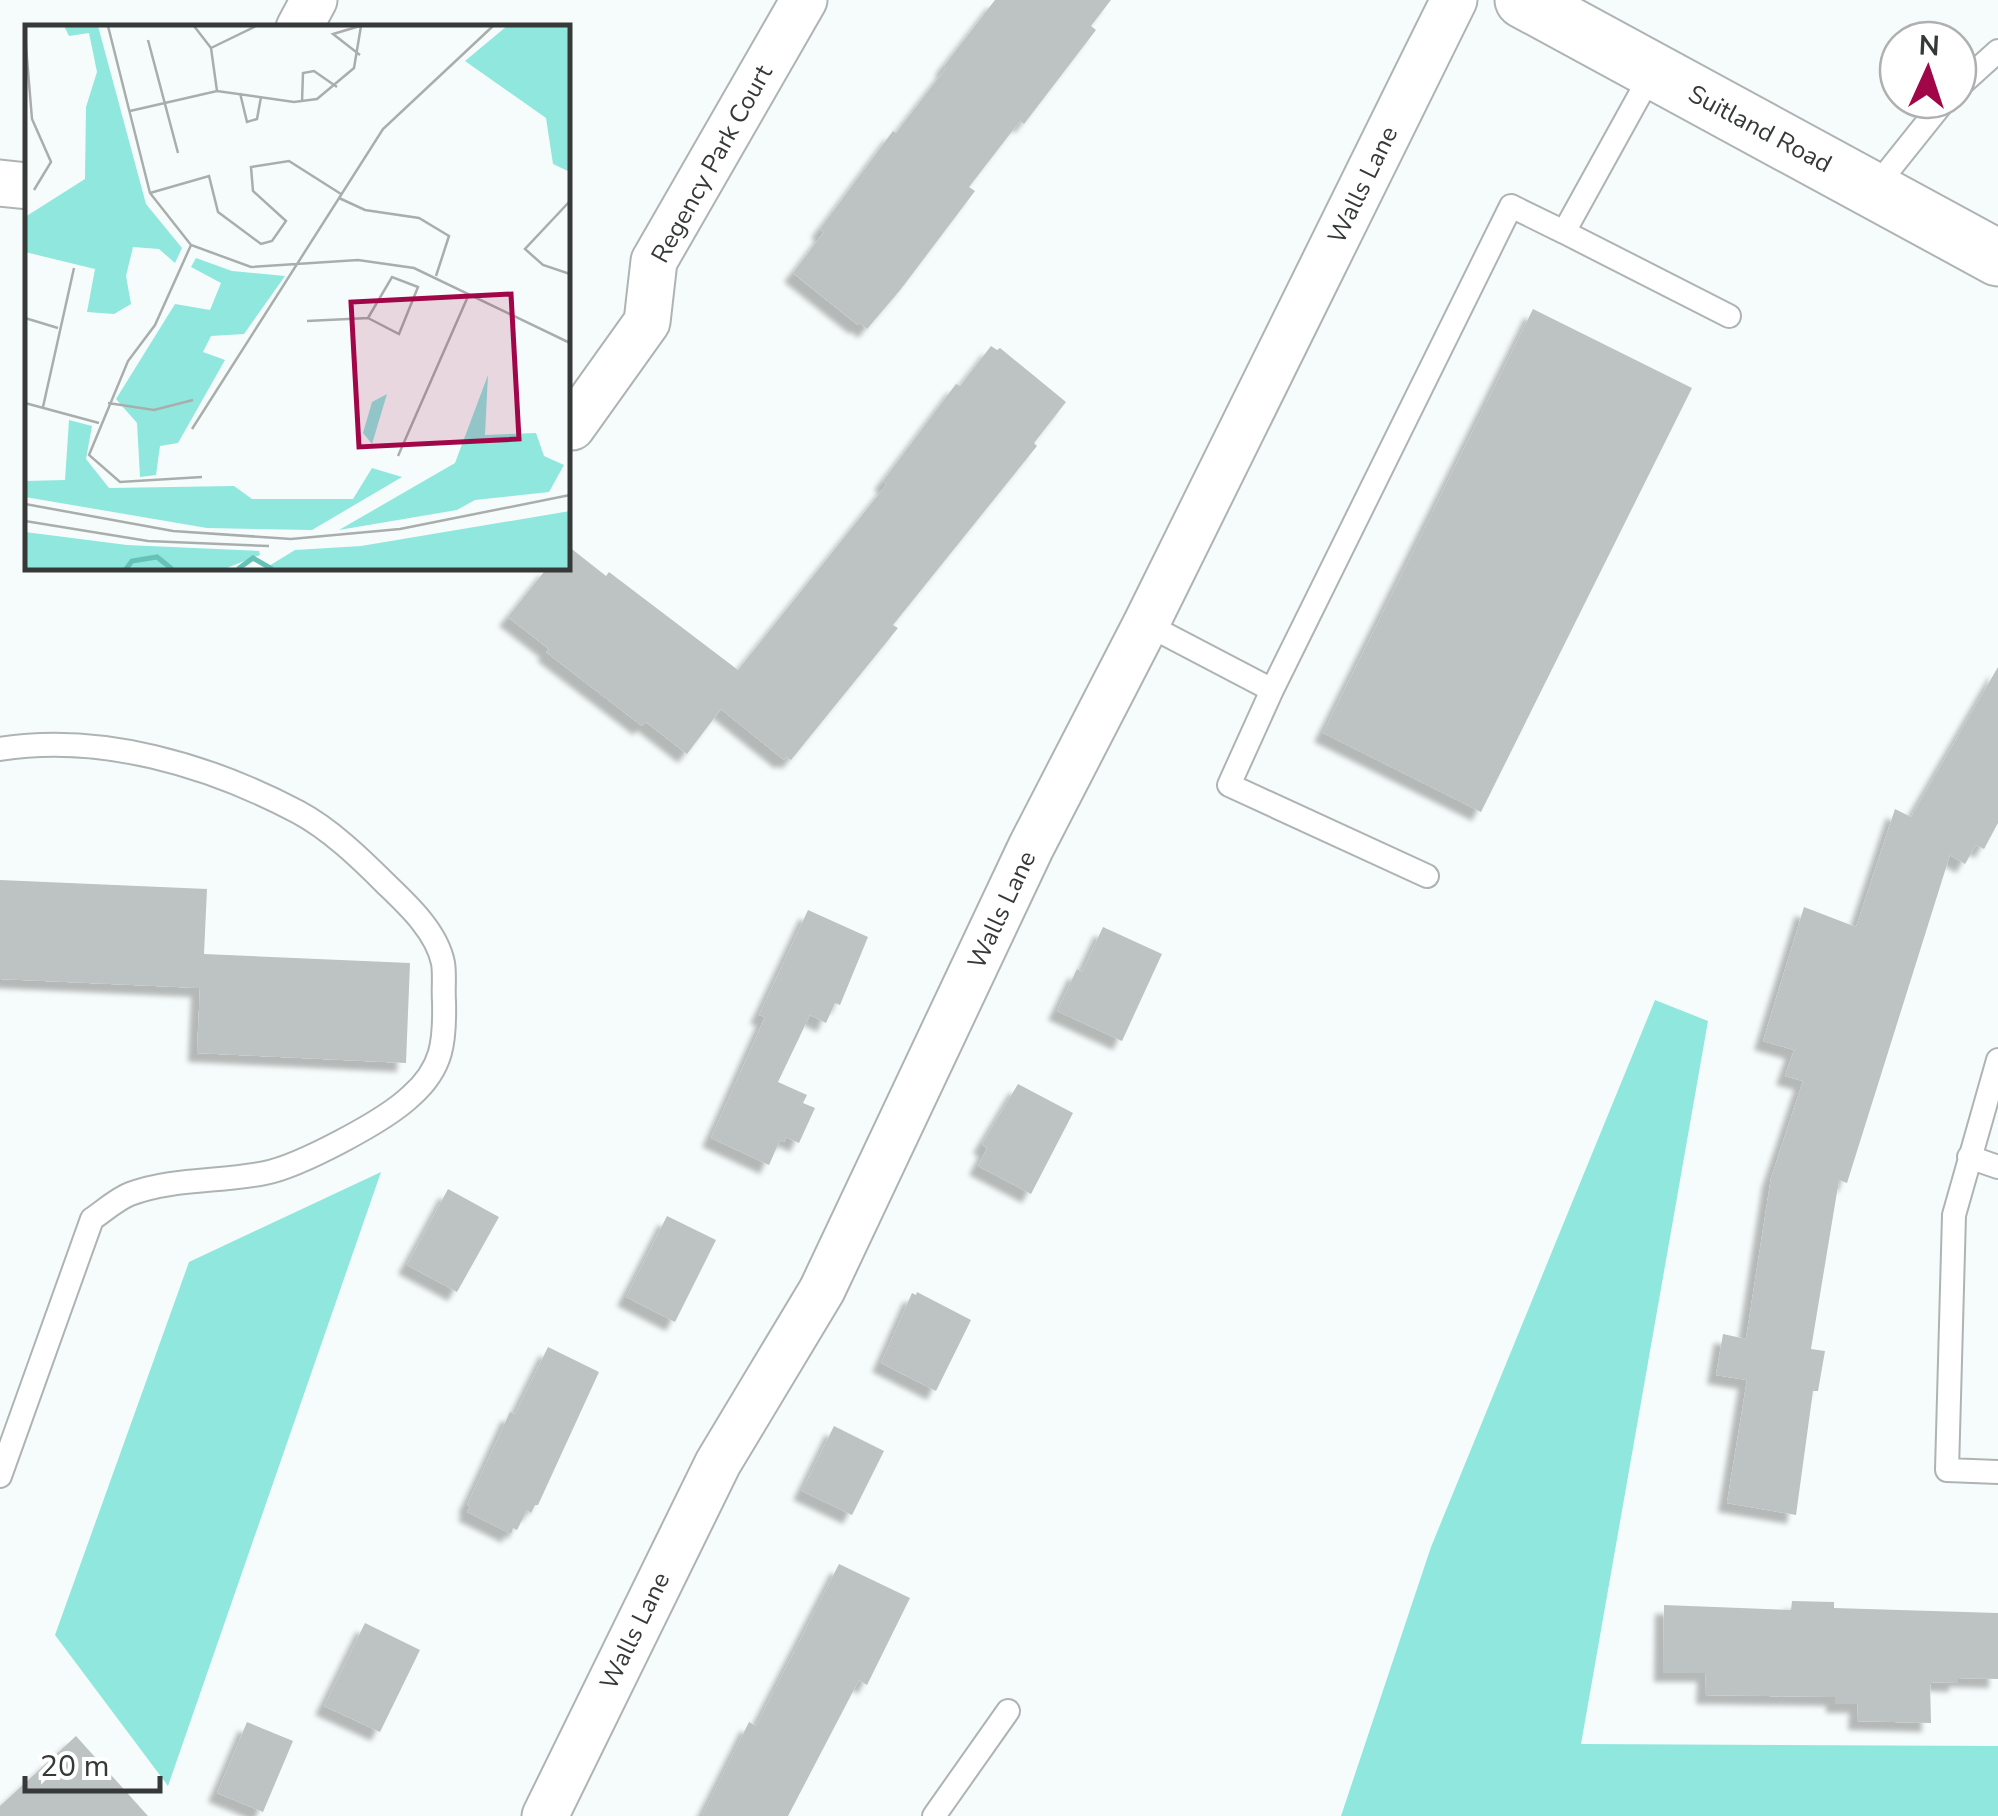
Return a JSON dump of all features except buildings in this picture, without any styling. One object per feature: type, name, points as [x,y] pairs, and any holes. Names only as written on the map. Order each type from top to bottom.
[{"type":"main road","name":"Suitland Road","points":[[1523,0],[1998,258]]},
{"type":"street","points":[[301,25],[314,0]]},
{"type":"street","name":"Regency Park Court","points":[[570,425],[647,322],[654,261],[804,0]]},
{"type":"street","name":"Walls Lane","points":[[545,1816],[718,1463],[822,1290],[1032,847],[1454,0]]},
{"type":"street","points":[[0,183],[25,186]]},
{"type":"lane","points":[[1978,69],[1998,51]]},
{"type":"lane","points":[[1564,232],[1653,71]]},
{"type":"lane","points":[[1872,190],[1928,120]]},
{"type":"lane","points":[[1426,876],[1229,785],[1511,206],[1729,316]]},
{"type":"lane","points":[[1146,624],[1272,690]]},
{"type":"lane","points":[[0,748],[36,743],[161,758],[227,781],[301,814],[365,863],[428,931],[442,961],[444,1018],[442,1058],[412,1096],[354,1136],[269,1173],[128,1194],[92,1219],[0,1476]]},
{"type":"lane","points":[[1998,1060],[1954,1215],[1947,1470],[1998,1472]]},
{"type":"lane","points":[[1969,1157],[1998,1168]]},
{"type":"lane","points":[[934,1816],[1008,1711]]},
{"type":"shaded area","points":[[1655,1000],[1708,1021],[1581,1744],[1998,1746],[1998,1816],[1341,1816],[1431,1547]]},
{"type":"shaded area","points":[[381,1172],[168,1786],[55,1635],[189,1262]]}]
